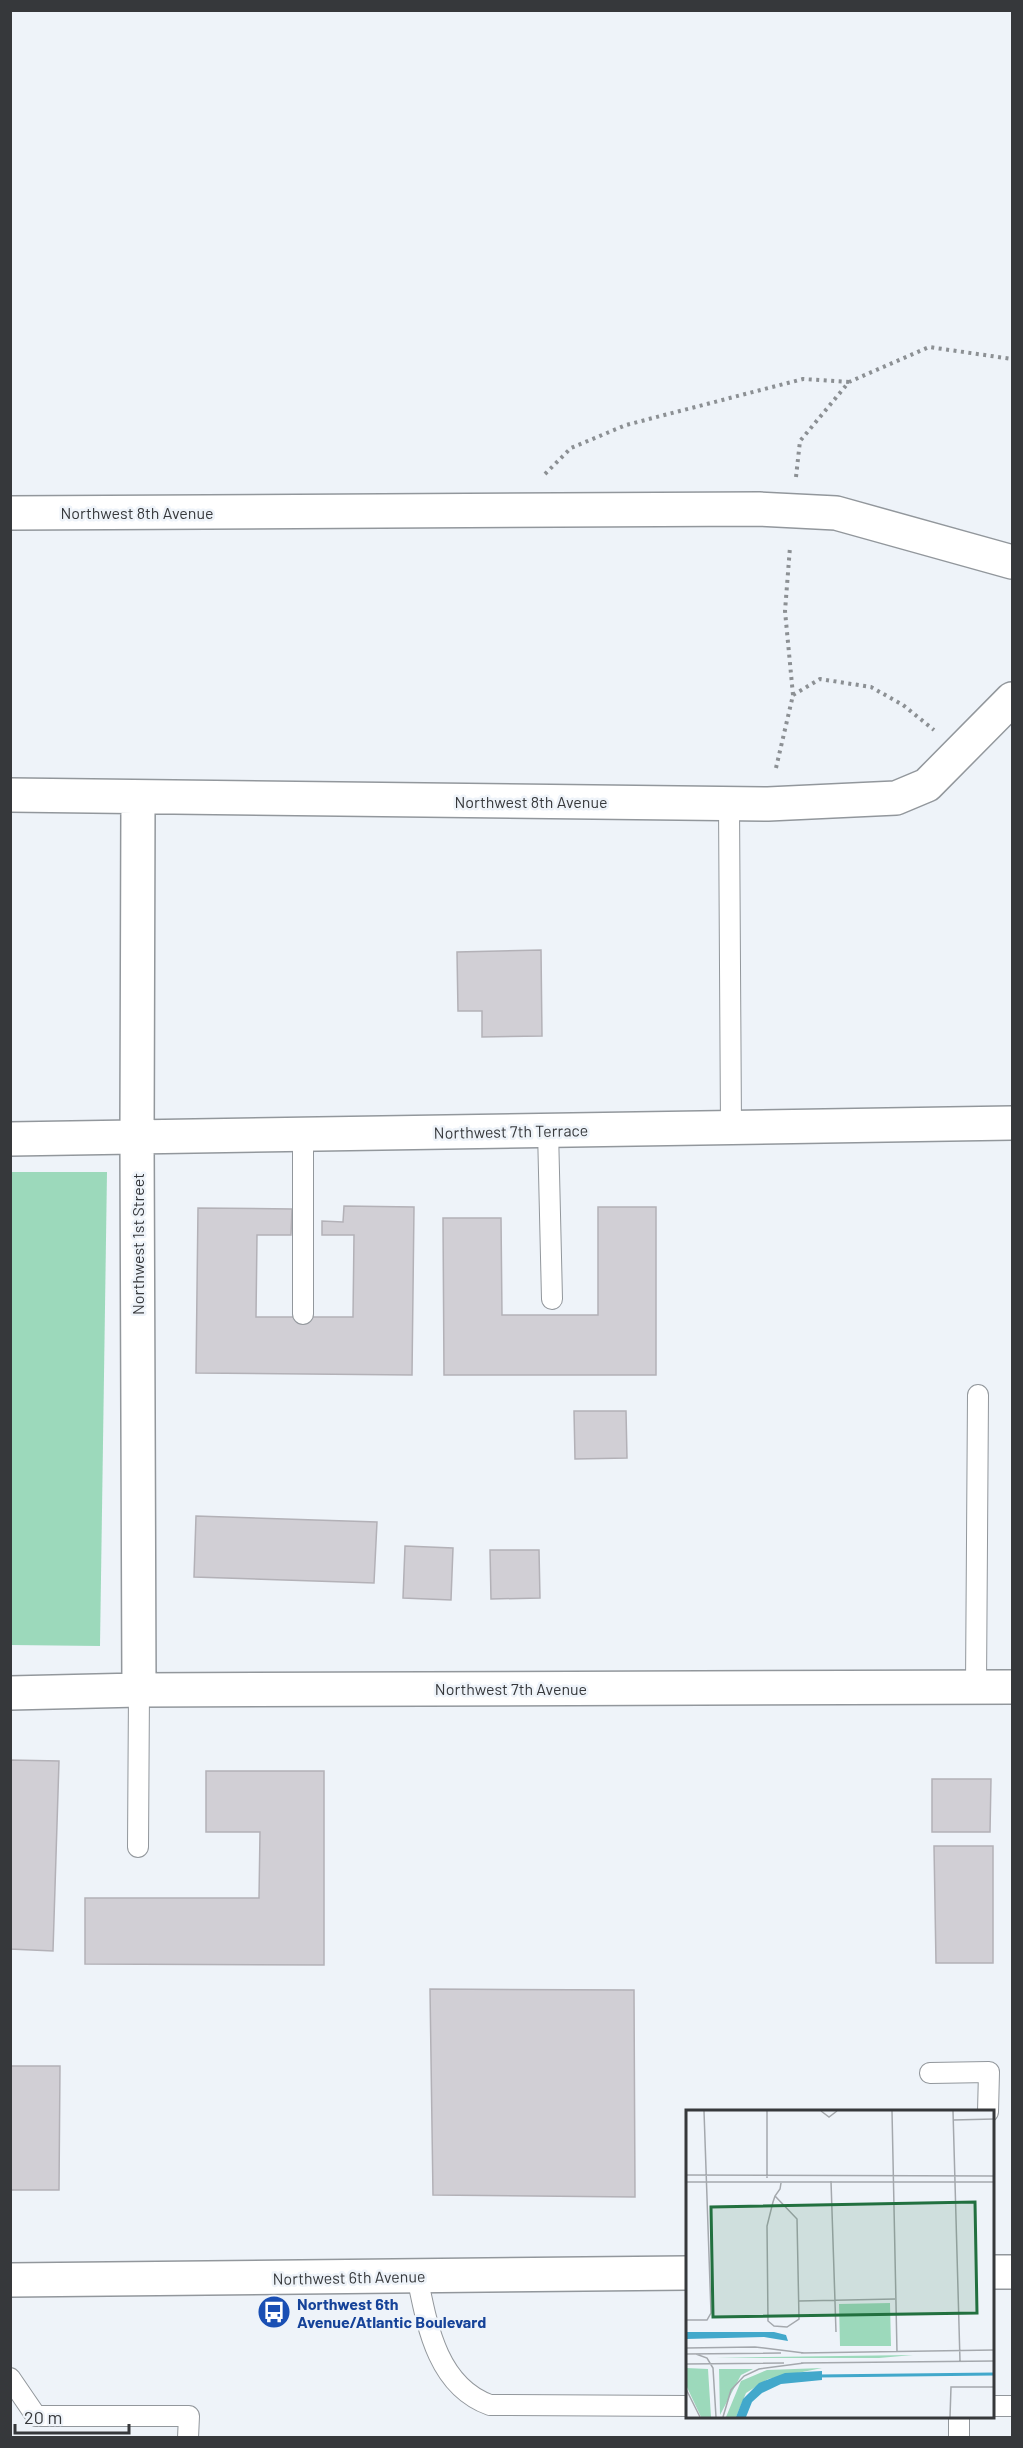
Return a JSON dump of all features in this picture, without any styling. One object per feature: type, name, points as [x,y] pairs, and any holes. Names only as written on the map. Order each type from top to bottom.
[{"type":"street","name":"Northwest 8th Avenue","points":[[10,513],[508,510],[759,510],[836,513],[1012,562]]},
{"type":"street","name":"Northwest 8th Avenue","points":[[10,795],[768,804],[897,798],[927,785],[1012,699]]},
{"type":"street","name":"Northwest 1st Street","points":[[138,798],[136,1138],[139,1690]]},
{"type":"street","name":"Northwest 7th Terrace","points":[[10,1139],[1012,1123]]},
{"type":"street","name":"Northwest 7th Avenue","points":[[10,1693],[139,1690],[1012,1687]]},
{"type":"street","points":[[993,2272],[1012,2272]]},
{"type":"street","name":"Northwest 6th Avenue","points":[[10,2280],[686,2273]]},
{"type":"lane","points":[[729,803],[731,1128]]},
{"type":"lane","points":[[548,1130],[552,1299]]},
{"type":"lane","points":[[303,1134],[303,1314]]},
{"type":"lane","points":[[976,1687],[978,1395]]},
{"type":"lane","points":[[138,1847],[139,1690]]},
{"type":"lane","points":[[930,2073],[988,2072],[988,2110]]},
{"type":"lane","points":[[417,2276],[426,2326],[437,2353],[458,2385],[474,2399],[490,2405],[686,2406]]},
{"type":"lane","points":[[10,2378],[36,2416],[189,2416],[188,2438]]},
{"type":"lane","points":[[993,2406],[1012,2406]]},
{"type":"lane","points":[[959,2418],[959,2438]]},
{"type":"path","points":[[508,510],[571,448],[626,424],[803,379],[849,382]]},
{"type":"path","points":[[794,695],[820,679],[871,687],[903,705],[960,751]]},
{"type":"green space","points":[[11,1172],[107,1172],[100,1646],[11,1645]]},
{"type":"building","points":[[541,950],[542,1036],[482,1037],[482,1011],[458,1011],[457,952]]},
{"type":"building","points":[[344,1206],[414,1207],[412,1375],[196,1373],[198,1208],[292,1209],[291,1235],[257,1235],[256,1317],[353,1317],[354,1235],[322,1235],[322,1221],[343,1222]]},
{"type":"building","points":[[598,1207],[656,1207],[656,1375],[444,1375],[443,1218],[501,1218],[502,1315],[598,1315]]},
{"type":"building","points":[[574,1411],[626,1411],[627,1458],[575,1459]]},
{"type":"building","points":[[196,1516],[377,1522],[374,1583],[194,1577]]},
{"type":"building","points":[[405,1546],[453,1548],[451,1600],[403,1598]]},
{"type":"building","points":[[490,1550],[539,1550],[540,1598],[491,1599]]},
{"type":"building","points":[[10,1760],[59,1761],[53,1951],[10,1949]]},
{"type":"building","points":[[206,1771],[324,1771],[324,1965],[85,1964],[85,1898],[259,1898],[260,1832],[206,1832]]},
{"type":"building","points":[[932,1779],[991,1779],[990,1832],[932,1832]]},
{"type":"building","points":[[934,1846],[993,1846],[993,1963],[936,1963]]},
{"type":"building","points":[[430,1989],[634,1990],[635,2197],[433,2195]]},
{"type":"building","points":[[10,2066],[60,2066],[59,2190],[10,2190]]},
{"type":"place","name":"Northwest 6th Avenue/Atlantic Boulevard","points":[[274,2312]]}]
